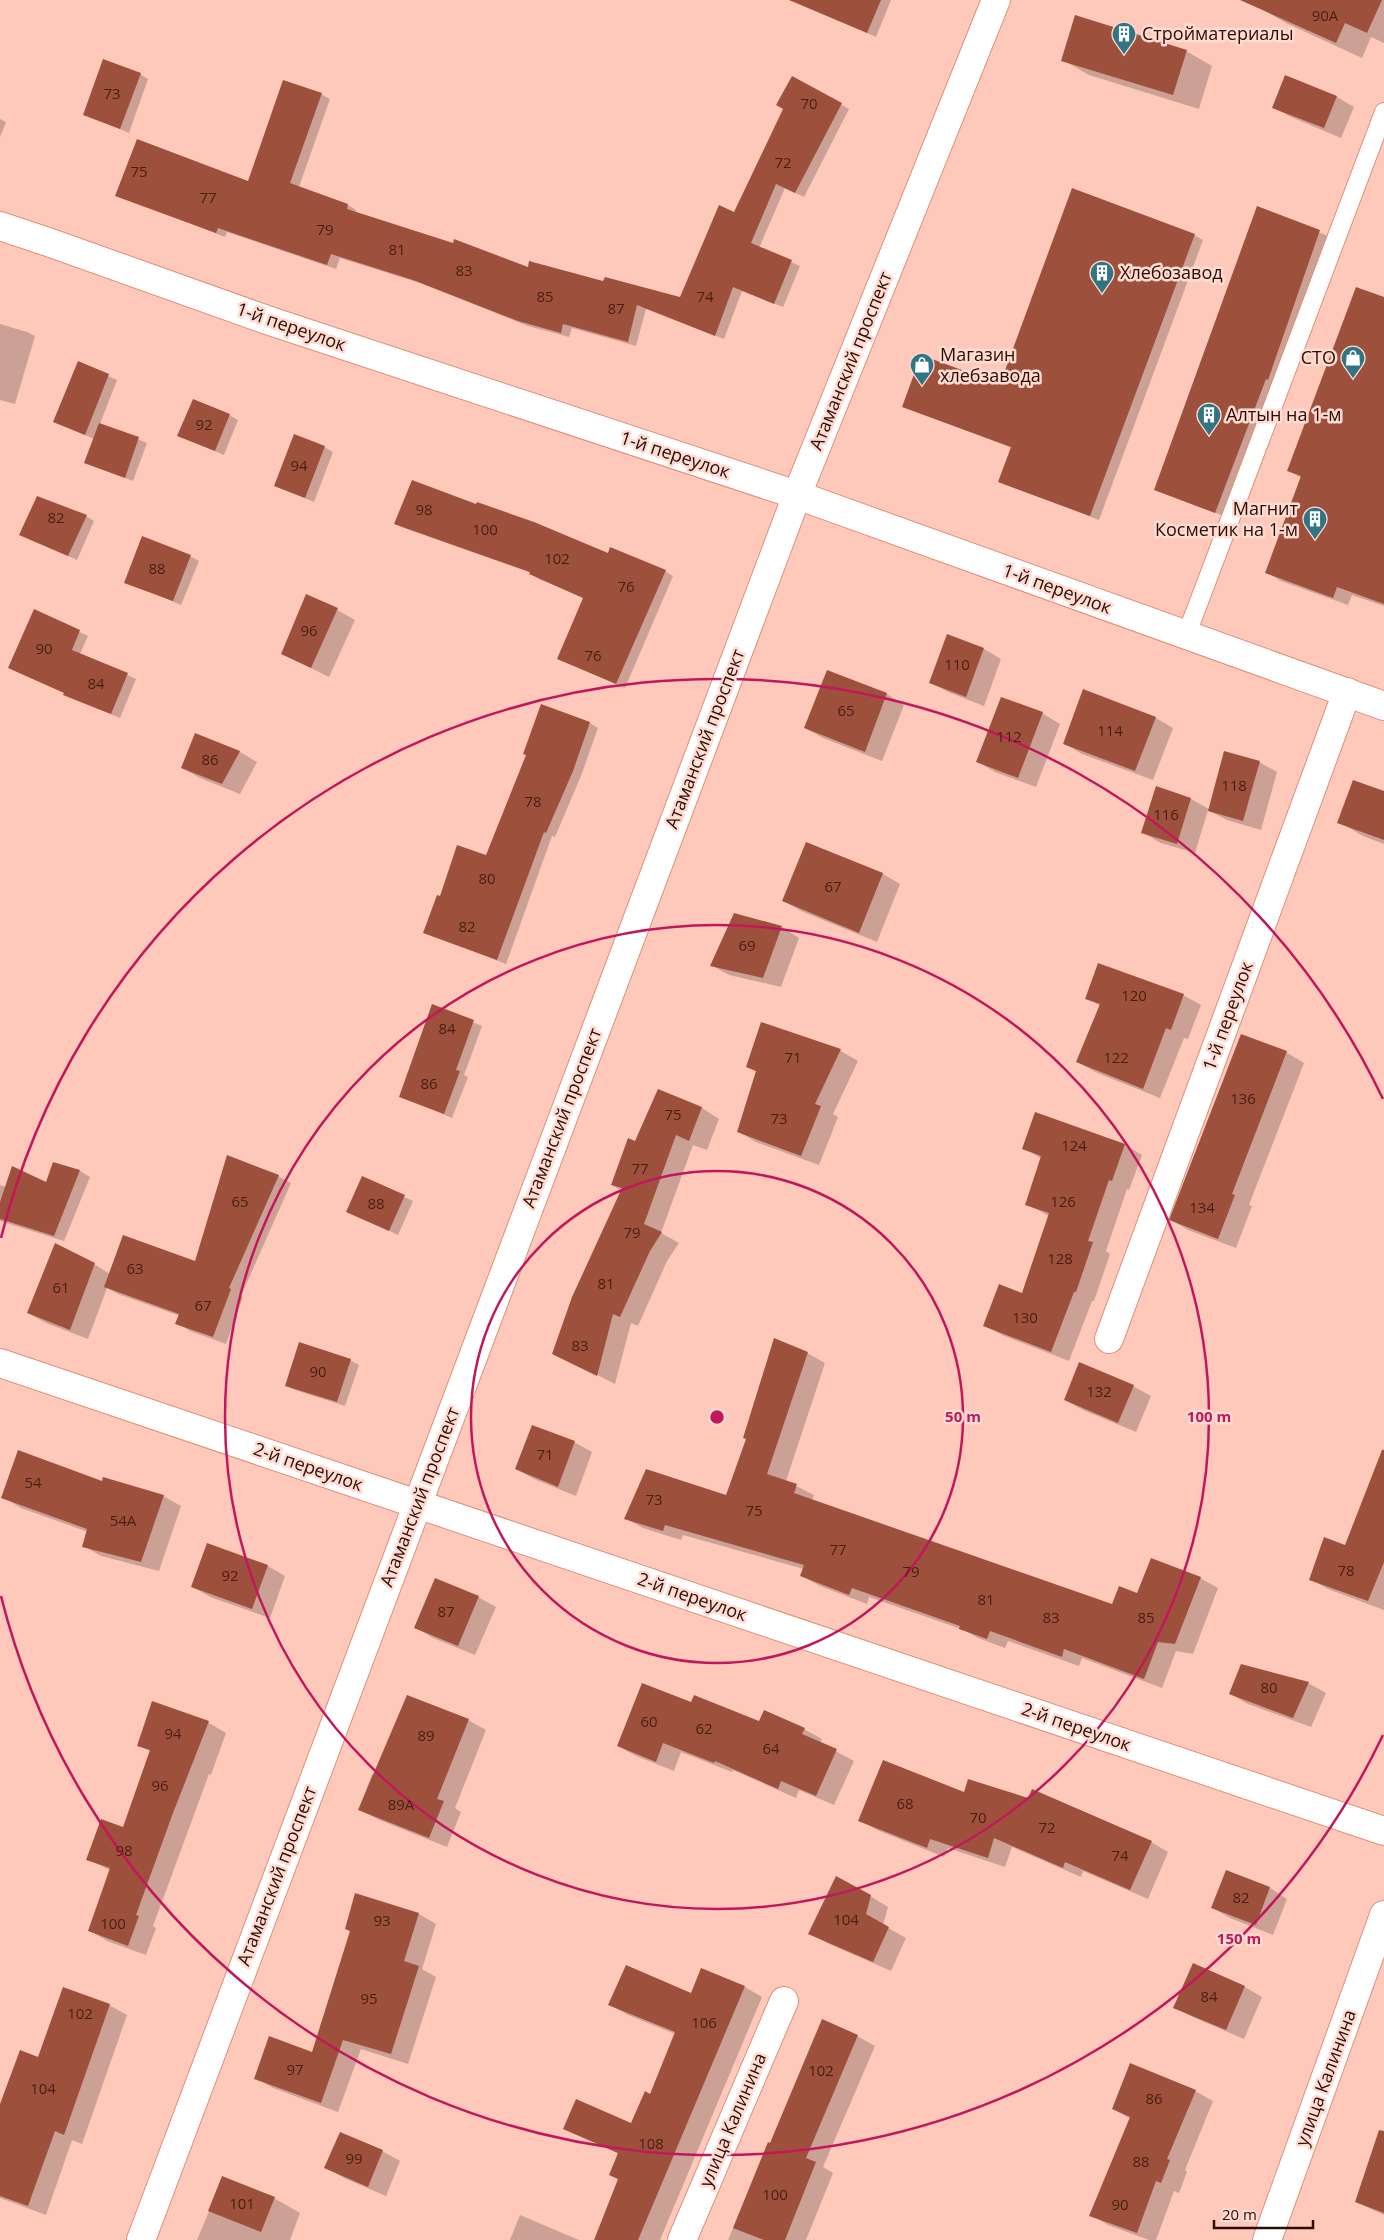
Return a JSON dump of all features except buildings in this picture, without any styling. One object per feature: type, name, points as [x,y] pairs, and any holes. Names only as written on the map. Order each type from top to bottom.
[{"type":"street","name":"Атаманский проспект","points":[[141,2240],[797,495],[996,0]]},
{"type":"street","name":"1-й переулок","points":[[0,226],[270,320],[797,495],[1186,636],[1347,692],[1382,698]]},
{"type":"street","name":"1-й переулок","points":[[1108,1339],[1347,692]]},
{"type":"street","name":"2-й переулок","points":[[0,1363],[1384,1831]]},
{"type":"street","name":"улица Калинина","points":[[1267,2240],[1384,1915]]},
{"type":"street","name":"улица Калинина","points":[[682,2240],[784,2001]]},
{"type":"lane","points":[[1186,636],[1384,112]]},
{"type":"place","name":"Стройматериалы","points":[[1124,55]]},
{"type":"place","name":"Хлебозавод","points":[[1102,294]]},
{"type":"place","name":"СТО","points":[[1353,379]]},
{"type":"place","name":"Магазин хлебзавода","points":[[922,386]]},
{"type":"place","name":"Алтын на 1-м","points":[[1209,436]]},
{"type":"place","name":"Магнит Косметик на 1-м","points":[[1315,540]]}]
